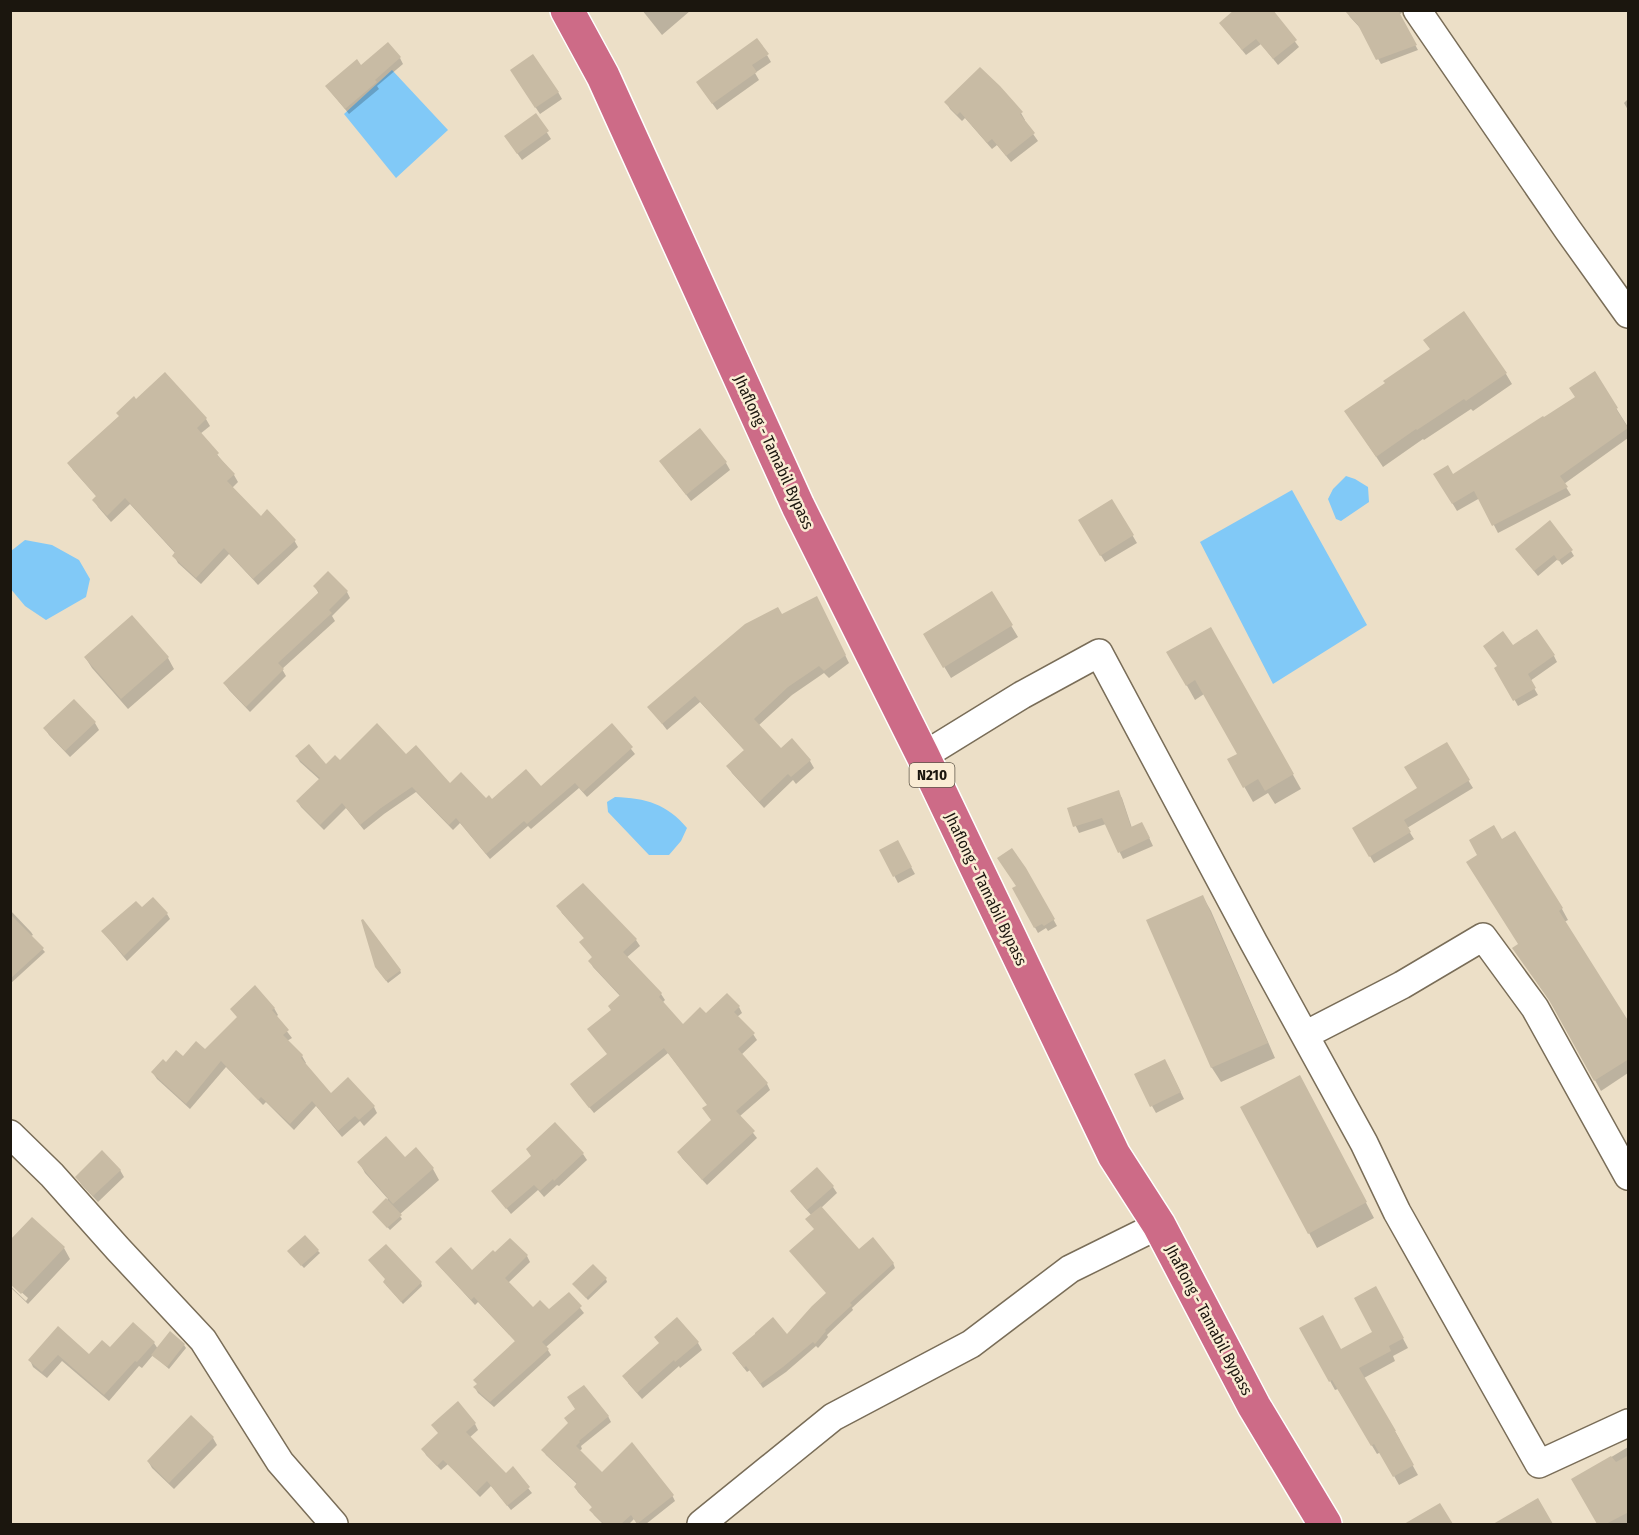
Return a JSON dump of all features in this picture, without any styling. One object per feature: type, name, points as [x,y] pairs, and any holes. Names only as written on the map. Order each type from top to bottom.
[{"type":"highway","name":"Jhaflong - Tamabil Bypass","points":[[567,10],[603,76],[798,506],[922,756],[1114,1155],[1159,1226],[1254,1406],[1325,1524]]},
{"type":"street","points":[[1417,10],[1561,220],[1629,314]]},
{"type":"street","points":[[922,756],[1022,695],[1099,653],[1364,1143],[1397,1212],[1539,1464],[1629,1423]]},
{"type":"street","points":[[1305,1035],[1402,985],[1482,937],[1535,1008],[1629,1176]]},
{"type":"street","points":[[10,1134],[52,1175],[203,1340],[280,1462],[334,1524]]},
{"type":"street","points":[[701,1524],[833,1417],[971,1344],[1070,1269],[1159,1226]]},
{"type":"water","points":[[392,70],[448,130],[396,178],[344,114]]},
{"type":"water","points":[[1346,476],[1368,487],[1369,502],[1341,521],[1336,519],[1328,499],[1333,489]]},
{"type":"water","points":[[1292,490],[1367,625],[1273,684],[1200,542]]},
{"type":"water","points":[[25,540],[52,545],[79,560],[90,579],[86,597],[46,620],[25,606],[10,588],[11,551]]},
{"type":"water","points":[[615,797],[646,801],[672,813],[687,828],[681,841],[669,855],[649,855],[608,812],[607,802]]},
{"type":"building","points":[[1234,10],[1273,10],[1297,40],[1273,59],[1256,39],[1242,50],[1219,23]]},
{"type":"building","points":[[1344,10],[1398,10],[1417,45],[1376,60],[1358,25]]},
{"type":"building","points":[[757,38],[769,54],[752,65],[757,72],[712,104],[696,82]]},
{"type":"building","points":[[388,42],[401,57],[375,80],[377,82],[345,109],[325,86],[357,59],[361,65]]},
{"type":"building","points":[[533,54],[559,92],[535,108],[510,70]]},
{"type":"building","points":[[980,67],[1023,112],[1020,114],[1035,133],[1006,156],[992,139],[987,143],[960,112],[957,115],[944,102]]},
{"type":"building","points":[[536,113],[549,131],[517,154],[504,136]]},
{"type":"building","points":[[1464,311],[1507,373],[1466,401],[1464,399],[1416,429],[1376,457],[1344,411],[1430,349],[1423,340]]},
{"type":"building","points":[[1595,371],[1628,428],[1560,476],[1568,487],[1492,526],[1474,491],[1452,504],[1433,474],[1448,465],[1453,474],[1544,417],[1575,397],[1569,388]]},
{"type":"building","points":[[165,372],[207,418],[197,428],[235,474],[227,481],[261,516],[267,509],[296,540],[253,579],[224,548],[196,578],[172,556],[175,552],[125,498],[107,516],[92,500],[96,496],[67,463],[119,416],[116,413],[134,396],[136,399]]},
{"type":"building","points":[[700,428],[727,462],[686,495],[659,461]]},
{"type":"building","points":[[1112,499],[1134,535],[1100,556],[1078,520]]},
{"type":"building","points":[[1550,520],[1573,550],[1558,561],[1554,555],[1534,571],[1515,549]]},
{"type":"building","points":[[328,571],[348,591],[329,610],[332,613],[278,663],[284,669],[246,707],[223,683],[319,592],[313,586]]},
{"type":"building","points":[[992,591],[1013,625],[943,668],[923,634]]},
{"type":"building","points":[[817,596],[846,655],[824,671],[819,666],[788,687],[754,719],[781,748],[792,738],[811,760],[791,777],[788,774],[759,802],[726,766],[744,750],[695,696],[662,724],[647,707],[745,624],[778,607],[782,614]]},
{"type":"building","points":[[132,615],[169,657],[121,699],[84,657]]},
{"type":"building","points":[[1211,627],[1294,774],[1265,791],[1258,779],[1243,788],[1227,759],[1237,754],[1195,680],[1186,686],[1166,652]]},
{"type":"building","points":[[1537,629],[1555,655],[1528,674],[1536,688],[1513,701],[1494,668],[1497,666],[1483,646],[1503,631],[1513,645]]},
{"type":"building","points":[[74,699],[96,722],[65,751],[43,728]]},
{"type":"building","points":[[377,723],[406,754],[416,745],[450,783],[461,772],[486,798],[489,795],[492,799],[526,769],[541,786],[612,723],[633,747],[583,792],[575,783],[527,824],[524,821],[486,854],[456,818],[449,825],[412,787],[360,825],[342,803],[320,825],[296,801],[320,778],[295,756],[309,744],[326,764],[335,755],[340,760]]},
{"type":"building","points":[[1447,742],[1470,780],[1404,820],[1411,832],[1369,857],[1352,828],[1417,788],[1404,767]]},
{"type":"building","points":[[1119,790],[1131,827],[1142,822],[1150,838],[1118,853],[1102,818],[1073,827],[1067,808]]},
{"type":"building","points":[[1494,825],[1502,839],[1515,831],[1563,908],[1559,911],[1629,1022],[1629,1059],[1594,1081],[1549,1000],[1512,948],[1518,944],[1466,862],[1477,855],[1469,840]]},
{"type":"building","points":[[898,840],[912,867],[893,877],[879,850]]},
{"type":"building","points":[[1012,848],[1055,919],[1044,926],[1042,924],[1034,928],[1012,888],[1016,886],[997,858]]},
{"type":"building","points":[[583,883],[637,939],[623,952],[662,993],[659,997],[683,1024],[700,1007],[706,1013],[727,993],[740,1006],[734,1012],[755,1033],[738,1049],[768,1083],[736,1111],[755,1131],[702,1180],[677,1152],[711,1120],[702,1108],[707,1105],[664,1048],[589,1108],[570,1084],[607,1054],[587,1029],[611,1010],[608,1006],[620,995],[588,961],[592,957],[579,942],[584,938],[556,906]]},
{"type":"building","points":[[1203,895],[1268,1043],[1211,1068],[1146,920]]},
{"type":"building","points":[[153,897],[168,913],[124,956],[101,931],[136,901],[142,907]]},
{"type":"building","points":[[10,914],[44,948],[10,979]]},
{"type":"building","points":[[363,919],[401,970],[386,981],[375,967],[361,920]]},
{"type":"building","points":[[255,985],[275,1008],[272,1010],[289,1030],[283,1035],[303,1055],[301,1058],[331,1093],[348,1077],[375,1106],[359,1120],[355,1116],[338,1131],[312,1101],[290,1124],[261,1097],[258,1100],[221,1061],[186,1104],[151,1072],[163,1059],[166,1062],[176,1050],[183,1056],[196,1041],[205,1049],[237,1017],[230,1009]]},
{"type":"building","points":[[1165,1059],[1181,1092],[1150,1107],[1134,1074]]},
{"type":"building","points":[[1300,1075],[1367,1202],[1308,1234],[1240,1107]]},
{"type":"building","points":[[555,1122],[584,1153],[554,1181],[553,1179],[540,1191],[534,1185],[506,1209],[491,1191],[531,1156],[526,1149]]},
{"type":"building","points":[[386,1136],[405,1157],[416,1147],[434,1168],[393,1204],[357,1162]]},
{"type":"building","points":[[102,1150],[121,1170],[93,1196],[75,1177]]},
{"type":"building","points":[[817,1167],[834,1186],[807,1210],[790,1191]]},
{"type":"building","points":[[386,1198],[402,1215],[387,1228],[372,1212]]},
{"type":"building","points":[[821,1206],[859,1249],[873,1237],[894,1263],[850,1303],[852,1305],[825,1330],[815,1344],[813,1342],[760,1384],[732,1353],[773,1317],[787,1334],[826,1293],[789,1251],[814,1229],[805,1219]]},
{"type":"building","points":[[32,1217],[65,1247],[21,1294],[10,1284],[10,1240]]},
{"type":"building","points":[[305,1235],[319,1250],[301,1266],[287,1251]]},
{"type":"building","points":[[510,1238],[528,1255],[505,1278],[533,1307],[540,1300],[549,1309],[569,1292],[582,1306],[542,1342],[549,1349],[490,1402],[473,1387],[477,1384],[473,1380],[515,1341],[474,1297],[471,1300],[435,1262],[451,1247],[472,1270]]},
{"type":"building","points":[[386,1244],[422,1282],[401,1302],[368,1260]]},
{"type":"building","points":[[593,1264],[607,1278],[586,1298],[572,1284]]},
{"type":"building","points":[[1376,1286],[1404,1338],[1389,1346],[1391,1351],[1359,1368],[1414,1465],[1393,1477],[1374,1444],[1371,1446],[1332,1380],[1329,1382],[1299,1328],[1323,1315],[1341,1349],[1372,1332],[1354,1298]]},
{"type":"building","points":[[677,1317],[699,1342],[675,1362],[674,1360],[637,1393],[622,1376],[659,1343],[654,1337]]},
{"type":"building","points":[[133,1322],[155,1342],[104,1395],[58,1355],[42,1372],[28,1360],[58,1326],[89,1354],[102,1340],[110,1347]]},
{"type":"building","points":[[170,1331],[185,1344],[167,1367],[151,1355]]},
{"type":"building","points":[[584,1385],[609,1416],[576,1446],[602,1472],[632,1442],[674,1495],[637,1524],[631,1515],[621,1524],[604,1524],[589,1510],[592,1507],[574,1487],[577,1483],[541,1450],[568,1423],[564,1418],[575,1409],[567,1397]]},
{"type":"building","points":[[458,1401],[476,1423],[466,1432],[506,1473],[513,1466],[530,1487],[507,1506],[487,1481],[476,1492],[443,1460],[437,1466],[421,1449],[438,1433],[431,1425]]},
{"type":"building","points":[[191,1415],[214,1437],[169,1483],[147,1461]]},
{"type":"building","points":[[1629,1455],[1629,1512],[1606,1524],[1597,1524],[1571,1479],[1611,1456],[1616,1462]]},
{"type":"building","points":[[1538,1498],[1553,1524],[1493,1524]]},
{"type":"building","points":[[1440,1503],[1453,1524],[1404,1524]]}]
